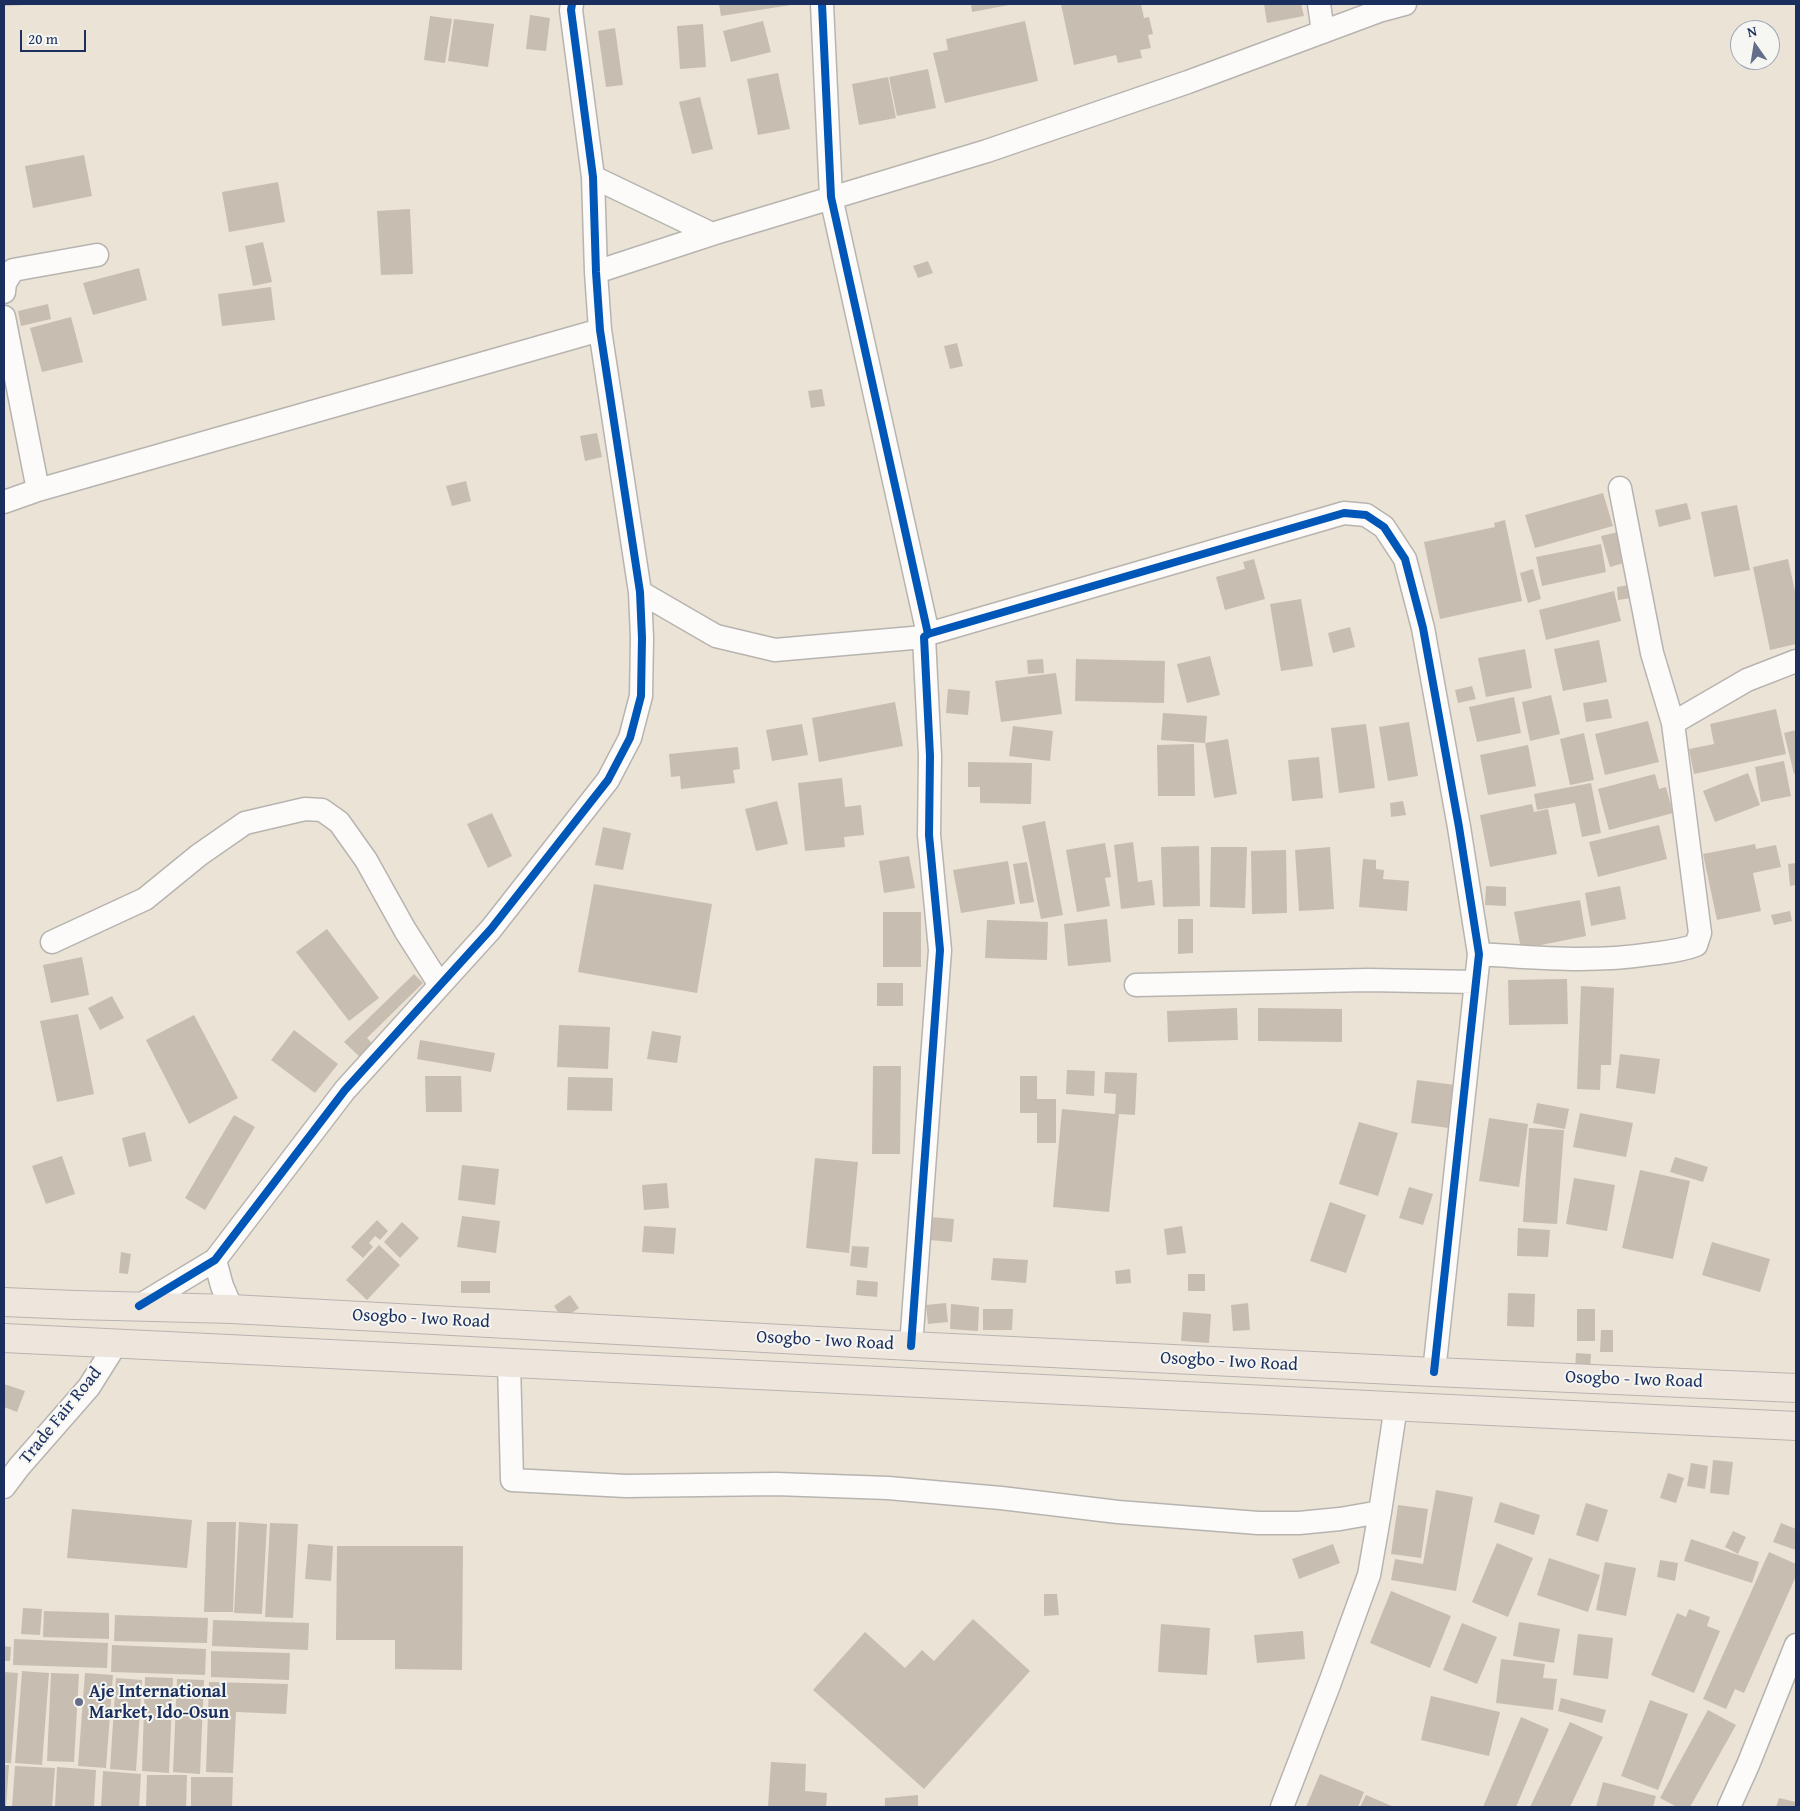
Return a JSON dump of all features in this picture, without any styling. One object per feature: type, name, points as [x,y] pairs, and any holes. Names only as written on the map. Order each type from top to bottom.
[{"type":"main road","name":"Osogbo - Iwo Road","points":[[4,1302],[232,1308],[911,1346],[1796,1388]]},
{"type":"main road","name":"Osogbo - Iwo Road","points":[[4,1338],[1796,1426]]},
{"type":"street","points":[[139,1306],[214,1260],[345,1090],[491,928],[608,780],[630,738],[641,696],[642,638],[640,592],[600,330],[593,177],[571,10],[572,4]]},
{"type":"street","points":[[822,4],[832,197],[926,636],[930,756],[929,835],[940,950],[911,1346]]},
{"type":"street","points":[[1319,4],[1323,32]]},
{"type":"street","points":[[596,272],[712,234],[986,151],[1188,82],[1378,11],[1405,4]]},
{"type":"street","points":[[593,177],[712,234]]},
{"type":"street","points":[[4,292],[6,283],[13,270],[97,254]]},
{"type":"street","points":[[4,316],[38,490]]},
{"type":"street","points":[[4,502],[38,490],[600,330]]},
{"type":"street","points":[[1479,954],[1581,960],[1628,958],[1686,949],[1696,945],[1700,933],[1672,723],[1652,653],[1620,488]]},
{"type":"street","points":[[640,592],[716,636],[775,650],[926,636],[1344,513],[1366,515],[1384,527],[1405,559],[1423,628],[1459,827],[1479,954],[1434,1372]]},
{"type":"street","points":[[1672,723],[1747,680],[1796,661]]},
{"type":"street","points":[[52,942],[145,899],[198,855],[245,823],[305,809],[322,810],[339,822],[366,860],[405,930],[440,985]]},
{"type":"street","points":[[1136,985],[1368,980],[1476,982]]},
{"type":"street","points":[[214,1260],[222,1286],[232,1308]]},
{"type":"street","name":"Trade Fair Road","points":[[4,1487],[19,1467],[89,1387],[116,1344]]},
{"type":"street","points":[[510,1363],[512,1480],[626,1486],[776,1484],[888,1488],[1001,1498],[1118,1512],[1258,1523],[1299,1523],[1340,1519],[1380,1512]]},
{"type":"street","points":[[1282,1807],[1369,1575],[1396,1406]]},
{"type":"street","points":[[1729,1807],[1748,1765],[1796,1645]]},
{"type":"building","points":[[4,4],[24,4],[24,5],[4,6]]},
{"type":"building","points":[[719,4],[791,4],[791,5],[721,16]]},
{"type":"building","points":[[971,4],[1009,4],[1009,5],[972,12]]},
{"type":"building","points":[[1061,4],[1141,4],[1144,18],[1149,17],[1153,34],[1148,35],[1151,48],[1140,50],[1142,58],[1118,63],[1116,55],[1074,65]]},
{"type":"building","points":[[1264,4],[1301,4],[1304,16],[1267,23]]},
{"type":"building","points":[[530,15],[550,18],[546,51],[526,49]]},
{"type":"building","points":[[430,16],[452,19],[445,63],[424,60]]},
{"type":"building","points":[[454,19],[494,24],[488,67],[448,61]]},
{"type":"building","points":[[763,21],[771,52],[731,62],[723,31]]},
{"type":"building","points":[[1025,21],[1038,81],[945,103],[933,53],[948,50],[946,39]]},
{"type":"building","points":[[703,24],[706,67],[680,69],[677,26]]},
{"type":"building","points":[[615,28],[623,85],[606,87],[598,31]]},
{"type":"building","points":[[928,69],[936,108],[897,116],[889,77]]},
{"type":"building","points":[[778,73],[790,129],[758,135],[747,79]]},
{"type":"building","points":[[888,77],[896,118],[859,125],[852,84]]},
{"type":"building","points":[[700,97],[713,149],[692,154],[679,102]]},
{"type":"building","points":[[84,155],[92,196],[33,208],[25,166]]},
{"type":"building","points":[[278,182],[285,222],[229,232],[222,192]]},
{"type":"building","points":[[410,209],[413,274],[381,275],[377,211]]},
{"type":"building","points":[[263,242],[272,282],[253,286],[245,246]]},
{"type":"building","points":[[928,261],[933,273],[918,278],[913,266]]},
{"type":"building","points":[[139,268],[147,300],[93,315],[83,283]]},
{"type":"building","points":[[271,287],[275,320],[222,326],[218,294]]},
{"type":"building","points":[[48,304],[51,319],[21,326],[18,311]]},
{"type":"building","points":[[71,317],[83,362],[42,372],[30,328]]},
{"type":"building","points":[[957,343],[963,366],[950,369],[944,346]]},
{"type":"building","points":[[822,389],[825,406],[811,408],[808,391]]},
{"type":"building","points":[[597,433],[602,457],[585,461],[580,436]]},
{"type":"building","points":[[466,481],[471,501],[452,506],[446,486]]},
{"type":"building","points":[[1603,493],[1613,526],[1535,548],[1525,515]]},
{"type":"building","points":[[1687,503],[1691,519],[1659,527],[1655,510]]},
{"type":"building","points":[[1737,505],[1750,570],[1714,577],[1701,512]]},
{"type":"building","points":[[1505,520],[1522,601],[1440,619],[1424,542],[1495,527],[1494,523]]},
{"type":"building","points":[[1618,532],[1627,562],[1610,567],[1601,536]]},
{"type":"building","points":[[1601,544],[1606,572],[1542,586],[1536,557]]},
{"type":"building","points":[[1254,559],[1265,599],[1225,610],[1216,577],[1245,569],[1243,562]]},
{"type":"building","points":[[1788,559],[1796,596],[1796,644],[1770,650],[1753,567]]},
{"type":"building","points":[[1533,569],[1541,599],[1528,603],[1520,573]]},
{"type":"building","points":[[1629,585],[1631,598],[1618,600],[1617,587]]},
{"type":"building","points":[[1614,591],[1621,621],[1546,640],[1539,610]]},
{"type":"building","points":[[1301,599],[1313,666],[1281,671],[1270,604]]},
{"type":"building","points":[[1350,627],[1355,647],[1333,653],[1328,633]]},
{"type":"building","points":[[1599,640],[1607,682],[1563,691],[1554,649]]},
{"type":"building","points":[[1525,649],[1532,688],[1486,697],[1478,658]]},
{"type":"building","points":[[1210,656],[1220,695],[1187,703],[1177,664]]},
{"type":"building","points":[[1043,659],[1044,673],[1028,674],[1027,660]]},
{"type":"building","points":[[1076,659],[1165,661],[1164,703],[1075,701]]},
{"type":"building","points":[[1056,673],[1062,714],[1001,722],[995,681]]},
{"type":"building","points":[[1472,686],[1476,699],[1458,703],[1455,690]]},
{"type":"building","points":[[948,689],[970,691],[968,715],[946,713]]},
{"type":"building","points":[[1551,695],[1560,734],[1530,741],[1522,702]]},
{"type":"building","points":[[1514,697],[1521,733],[1477,742],[1469,707]]},
{"type":"building","points":[[1608,699],[1612,718],[1586,722],[1583,703]]},
{"type":"building","points":[[895,702],[903,746],[819,762],[812,718]]},
{"type":"building","points":[[1776,709],[1786,754],[1694,774],[1689,749],[1714,744],[1710,724]]},
{"type":"building","points":[[1163,713],[1207,716],[1205,743],[1161,740]]},
{"type":"building","points":[[1648,721],[1659,762],[1605,775],[1595,734]]},
{"type":"building","points":[[1409,722],[1418,776],[1388,781],[1379,727]]},
{"type":"building","points":[[802,724],[808,755],[772,761],[766,730]]},
{"type":"building","points":[[1366,724],[1375,788],[1339,793],[1331,728]]},
{"type":"building","points":[[1013,726],[1053,731],[1050,761],[1009,756]]},
{"type":"building","points":[[1796,730],[1796,773],[1794,774],[1784,733]]},
{"type":"building","points":[[1584,733],[1594,780],[1570,785],[1560,739]]},
{"type":"building","points":[[1228,739],[1237,794],[1214,798],[1205,743]]},
{"type":"building","points":[[1194,744],[1195,796],[1158,796],[1157,745]]},
{"type":"building","points":[[1528,745],[1536,786],[1488,795],[1480,755]]},
{"type":"building","points":[[738,747],[740,769],[733,770],[735,783],[681,789],[680,776],[671,777],[669,754]]},
{"type":"building","points":[[1319,757],[1323,798],[1292,801],[1288,760]]},
{"type":"building","points":[[1784,761],[1791,796],[1761,802],[1755,767]]},
{"type":"building","points":[[968,762],[1032,763],[1031,804],[980,803],[980,787],[968,787]]},
{"type":"building","points":[[1748,773],[1760,805],[1715,822],[1703,791]]},
{"type":"building","points":[[1655,774],[1659,789],[1666,787],[1673,813],[1609,830],[1598,789]]},
{"type":"building","points":[[842,778],[845,807],[861,805],[864,835],[844,837],[845,847],[805,851],[798,783]]},
{"type":"building","points":[[1591,783],[1601,833],[1582,837],[1575,803],[1537,810],[1534,794]]},
{"type":"building","points":[[777,801],[788,844],[756,851],[745,809]]},
{"type":"building","points":[[1403,801],[1406,815],[1391,817],[1390,803]]},
{"type":"building","points":[[1532,804],[1534,812],[1548,809],[1557,854],[1490,867],[1480,815]]},
{"type":"building","points":[[492,813],[512,856],[488,868],[467,824]]},
{"type":"building","points":[[1045,821],[1063,915],[1041,919],[1022,826]]},
{"type":"building","points":[[1659,825],[1667,859],[1598,877],[1589,842]]},
{"type":"building","points":[[603,827],[631,833],[623,870],[595,865]]},
{"type":"building","points":[[1133,842],[1138,882],[1152,880],[1155,905],[1121,909],[1114,845]]},
{"type":"building","points":[[1105,843],[1111,877],[1105,878],[1110,906],[1077,912],[1066,850]]},
{"type":"building","points":[[1755,844],[1756,849],[1776,845],[1781,867],[1753,873],[1761,911],[1717,920],[1703,854]]},
{"type":"building","points":[[1199,846],[1200,906],[1163,907],[1161,847]]},
{"type":"building","points":[[1211,847],[1247,847],[1245,908],[1210,907]]},
{"type":"building","points":[[1330,847],[1334,909],[1299,911],[1295,850]]},
{"type":"building","points":[[1286,850],[1287,913],[1252,914],[1251,851]]},
{"type":"building","points":[[909,856],[915,888],[884,893],[879,861]]},
{"type":"building","points":[[1363,859],[1376,860],[1376,869],[1384,870],[1383,879],[1409,881],[1407,911],[1359,907]]},
{"type":"building","points":[[1008,861],[1015,904],[961,913],[953,870]]},
{"type":"building","points":[[1027,862],[1034,902],[1020,904],[1013,864]]},
{"type":"building","points":[[1796,863],[1796,885],[1790,886],[1788,864]]},
{"type":"building","points":[[594,884],[712,904],[697,993],[578,972]]},
{"type":"building","points":[[1486,886],[1506,887],[1506,906],[1485,905]]},
{"type":"building","points":[[1620,886],[1626,919],[1591,926],[1585,893]]},
{"type":"building","points":[[1580,900],[1586,936],[1521,949],[1514,912]]},
{"type":"building","points":[[1790,911],[1792,921],[1774,925],[1771,915]]},
{"type":"building","points":[[883,912],[921,912],[921,967],[883,967]]},
{"type":"building","points":[[1107,919],[1111,962],[1068,966],[1064,924]]},
{"type":"building","points":[[1178,919],[1193,919],[1193,953],[1178,954]]},
{"type":"building","points":[[987,920],[1048,922],[1047,960],[985,958]]},
{"type":"building","points":[[327,929],[379,998],[349,1021],[296,952]]},
{"type":"building","points":[[82,957],[89,995],[51,1003],[43,965]]},
{"type":"building","points":[[414,974],[423,983],[367,1038],[375,1046],[362,1059],[344,1042]]},
{"type":"building","points":[[1567,979],[1568,1024],[1509,1025],[1508,980]]},
{"type":"building","points":[[877,983],[903,983],[903,1006],[877,1006]]},
{"type":"building","points":[[1581,986],[1614,988],[1611,1065],[1601,1065],[1600,1090],[1577,1089]]},
{"type":"building","points":[[112,996],[124,1018],[100,1030],[88,1008]]},
{"type":"building","points":[[1237,1008],[1238,1040],[1168,1042],[1167,1011]]},
{"type":"building","points":[[1258,1008],[1342,1009],[1342,1042],[1258,1041]]},
{"type":"building","points":[[78,1014],[94,1094],[57,1102],[40,1021]]},
{"type":"building","points":[[194,1015],[238,1098],[189,1124],[146,1040]]},
{"type":"building","points":[[559,1025],[610,1027],[608,1069],[557,1067]]},
{"type":"building","points":[[294,1030],[338,1064],[315,1093],[271,1060]]},
{"type":"building","points":[[652,1031],[681,1036],[677,1063],[647,1059]]},
{"type":"building","points":[[420,1040],[495,1053],[491,1072],[417,1059]]},
{"type":"building","points":[[1620,1054],[1660,1059],[1655,1094],[1616,1088]]},
{"type":"building","points":[[873,1066],[901,1066],[900,1154],[872,1154]]},
{"type":"building","points":[[1067,1070],[1095,1071],[1094,1096],[1066,1094]]},
{"type":"building","points":[[1105,1072],[1137,1073],[1135,1115],[1119,1114],[1109,1212],[1053,1207],[1062,1109],[1115,1114],[1116,1094],[1104,1093]]},
{"type":"building","points":[[425,1076],[461,1076],[462,1112],[426,1112]]},
{"type":"building","points":[[1020,1076],[1037,1076],[1037,1099],[1056,1099],[1056,1143],[1037,1143],[1037,1113],[1020,1113]]},
{"type":"building","points":[[568,1077],[613,1078],[612,1111],[567,1110]]},
{"type":"building","points":[[1417,1080],[1455,1085],[1449,1128],[1411,1123]]},
{"type":"building","points":[[1537,1103],[1569,1109],[1565,1129],[1533,1123]]},
{"type":"building","points":[[1580,1113],[1633,1123],[1626,1157],[1573,1147]]},
{"type":"building","points":[[234,1115],[255,1127],[205,1210],[185,1198]]},
{"type":"building","points":[[1489,1118],[1528,1124],[1519,1187],[1479,1181]]},
{"type":"building","points":[[1359,1122],[1398,1133],[1378,1196],[1339,1184]]},
{"type":"building","points":[[1529,1128],[1564,1130],[1557,1224],[1523,1222]]},
{"type":"building","points":[[145,1132],[152,1161],[129,1167],[122,1138]]},
{"type":"building","points":[[62,1156],[75,1194],[46,1204],[32,1166]]},
{"type":"building","points":[[1675,1157],[1708,1167],[1703,1182],[1670,1172]]},
{"type":"building","points":[[815,1158],[858,1162],[849,1253],[806,1248]]},
{"type":"building","points":[[462,1165],[499,1169],[495,1205],[458,1200]]},
{"type":"building","points":[[1640,1170],[1690,1181],[1673,1259],[1622,1248]]},
{"type":"building","points":[[1574,1178],[1615,1185],[1607,1231],[1566,1224]]},
{"type":"building","points":[[667,1183],[669,1208],[644,1210],[642,1185]]},
{"type":"building","points":[[1409,1187],[1433,1194],[1423,1225],[1399,1218]]},
{"type":"building","points":[[1330,1202],[1366,1215],[1346,1273],[1310,1261]]},
{"type":"building","points":[[462,1216],[500,1221],[496,1253],[457,1247]]},
{"type":"building","points":[[931,1217],[954,1219],[952,1242],[929,1240]]},
{"type":"building","points":[[377,1220],[388,1231],[380,1240],[375,1236],[369,1243],[373,1247],[363,1258],[351,1247]]},
{"type":"building","points":[[402,1222],[419,1238],[400,1258],[384,1242]]},
{"type":"building","points":[[644,1226],[676,1228],[674,1254],[642,1252]]},
{"type":"building","points":[[1182,1226],[1186,1253],[1167,1255],[1164,1229]]},
{"type":"building","points":[[1518,1228],[1550,1230],[1548,1257],[1517,1256]]},
{"type":"building","points":[[1712,1242],[1770,1259],[1760,1292],[1702,1275]]},
{"type":"building","points":[[379,1245],[400,1265],[367,1300],[346,1280]]},
{"type":"building","points":[[852,1246],[869,1247],[867,1268],[850,1266]]},
{"type":"building","points":[[121,1252],[131,1254],[128,1274],[119,1273]]},
{"type":"building","points":[[993,1258],[1028,1260],[1026,1283],[991,1280]]},
{"type":"building","points":[[1130,1269],[1131,1283],[1116,1284],[1115,1271]]},
{"type":"building","points":[[1188,1274],[1205,1274],[1205,1291],[1188,1291]]},
{"type":"building","points":[[857,1280],[878,1282],[877,1297],[856,1295]]},
{"type":"building","points":[[461,1281],[490,1281],[490,1293],[461,1293]]},
{"type":"building","points":[[1508,1293],[1535,1294],[1534,1327],[1507,1326]]},
{"type":"building","points":[[570,1295],[579,1308],[563,1319],[554,1306]]},
{"type":"building","points":[[946,1303],[948,1322],[928,1324],[926,1305]]},
{"type":"building","points":[[1248,1303],[1250,1330],[1233,1331],[1231,1305]]},
{"type":"building","points":[[951,1304],[979,1307],[978,1331],[950,1329]]},
{"type":"building","points":[[983,1309],[1013,1309],[1012,1330],[983,1330]]},
{"type":"building","points":[[1577,1309],[1595,1309],[1595,1341],[1577,1341]]},
{"type":"building","points":[[1183,1312],[1211,1314],[1209,1343],[1181,1341]]},
{"type":"building","points":[[1601,1330],[1613,1330],[1613,1352],[1600,1352]]},
{"type":"building","points":[[1576,1353],[1591,1354],[1590,1372],[1575,1372]]},
{"type":"building","points":[[4,1384],[25,1391],[17,1412],[4,1407]]},
{"type":"building","points":[[1713,1460],[1733,1462],[1729,1495],[1710,1493]]},
{"type":"building","points":[[1691,1463],[1708,1466],[1705,1489],[1687,1486]]},
{"type":"building","points":[[1668,1473],[1684,1478],[1676,1503],[1660,1498]]},
{"type":"building","points":[[1436,1490],[1473,1497],[1456,1591],[1391,1580],[1395,1559],[1423,1564]]},
{"type":"building","points":[[1500,1502],[1540,1515],[1534,1535],[1494,1522]]},
{"type":"building","points":[[1586,1503],[1608,1510],[1598,1542],[1576,1535]]},
{"type":"building","points":[[1398,1505],[1428,1509],[1421,1558],[1391,1554]]},
{"type":"building","points":[[72,1509],[192,1520],[187,1568],[67,1558]]},
{"type":"building","points":[[207,1522],[236,1522],[233,1612],[204,1612]]},
{"type":"building","points":[[239,1522],[267,1524],[262,1614],[234,1613]]},
{"type":"building","points":[[270,1523],[298,1524],[293,1618],[265,1617]]},
{"type":"building","points":[[1781,1523],[1796,1529],[1796,1550],[1773,1542]]},
{"type":"building","points":[[1733,1531],[1746,1537],[1738,1554],[1725,1547]]},
{"type":"building","points":[[1691,1539],[1759,1562],[1752,1583],[1684,1561]]},
{"type":"building","points":[[1497,1543],[1533,1558],[1508,1617],[1472,1602]]},
{"type":"building","points":[[308,1544],[333,1546],[331,1581],[305,1579]]},
{"type":"building","points":[[1333,1544],[1340,1563],[1299,1579],[1292,1559]]},
{"type":"building","points":[[337,1546],[463,1546],[462,1670],[395,1669],[395,1640],[336,1640]]},
{"type":"building","points":[[1769,1552],[1796,1564],[1796,1576],[1744,1693],[1735,1689],[1726,1709],[1703,1699]]},
{"type":"building","points":[[1549,1558],[1600,1575],[1588,1612],[1537,1595]]},
{"type":"building","points":[[1660,1560],[1678,1563],[1675,1581],[1657,1577]]},
{"type":"building","points":[[1605,1562],[1636,1568],[1626,1616],[1596,1610]]},
{"type":"building","points":[[1391,1591],[1451,1616],[1430,1668],[1370,1643]]},
{"type":"building","points":[[1044,1594],[1057,1594],[1059,1615],[1044,1616]]},
{"type":"building","points":[[23,1608],[42,1609],[40,1635],[21,1634]]},
{"type":"building","points":[[1689,1609],[1710,1617],[1707,1626],[1720,1631],[1694,1693],[1651,1675],[1677,1613],[1686,1617]]},
{"type":"building","points":[[44,1611],[109,1613],[109,1639],[43,1637]]},
{"type":"building","points":[[115,1615],[208,1618],[207,1643],[114,1641]]},
{"type":"building","points":[[973,1619],[1030,1671],[924,1789],[813,1690],[865,1632],[905,1668],[922,1650],[934,1661]]},
{"type":"building","points":[[213,1620],[309,1623],[308,1650],[212,1646]]},
{"type":"building","points":[[1519,1622],[1560,1629],[1554,1663],[1513,1656]]},
{"type":"building","points":[[1462,1623],[1497,1637],[1477,1684],[1443,1670]]},
{"type":"building","points":[[1161,1624],[1210,1628],[1207,1675],[1158,1672]]},
{"type":"building","points":[[1303,1631],[1305,1659],[1257,1663],[1254,1635]]},
{"type":"building","points":[[1578,1634],[1613,1638],[1608,1679],[1573,1675]]},
{"type":"building","points":[[14,1639],[108,1643],[107,1668],[13,1665]]},
{"type":"building","points":[[112,1645],[206,1649],[205,1675],[111,1672]]},
{"type":"building","points":[[4,1646],[11,1647],[10,1661],[4,1661]]},
{"type":"building","points":[[211,1651],[290,1653],[289,1680],[211,1677]]},
{"type":"building","points":[[1501,1659],[1545,1664],[1543,1678],[1557,1679],[1553,1710],[1496,1703]]},
{"type":"building","points":[[22,1671],[49,1673],[42,1765],[15,1763]]},
{"type":"building","points":[[4,1672],[18,1673],[11,1763],[4,1763]]},
{"type":"building","points":[[51,1673],[79,1674],[74,1762],[47,1761]]},
{"type":"building","points":[[85,1673],[113,1675],[106,1768],[78,1766]]},
{"type":"building","points":[[145,1677],[173,1678],[169,1773],[142,1771]]},
{"type":"building","points":[[116,1678],[142,1680],[136,1771],[110,1769]]},
{"type":"building","points":[[177,1679],[204,1680],[200,1774],[173,1772]]},
{"type":"building","points":[[209,1682],[288,1684],[286,1714],[236,1712],[233,1773],[206,1772]]},
{"type":"building","points":[[1431,1696],[1500,1712],[1489,1756],[1421,1740]]},
{"type":"building","points":[[1561,1698],[1606,1710],[1602,1723],[1558,1711]]},
{"type":"building","points":[[1650,1700],[1688,1714],[1658,1790],[1621,1776]]},
{"type":"building","points":[[1708,1710],[1736,1725],[1690,1807],[1677,1807],[1660,1798]]},
{"type":"building","points":[[1521,1717],[1549,1729],[1516,1807],[1483,1807]]},
{"type":"building","points":[[1570,1722],[1603,1737],[1570,1807],[1530,1807]]},
{"type":"building","points":[[771,1762],[806,1764],[805,1791],[827,1793],[826,1807],[768,1807]]},
{"type":"building","points":[[4,1765],[9,1765],[6,1807],[4,1807]]},
{"type":"building","points":[[15,1766],[55,1768],[52,1807],[12,1807]]},
{"type":"building","points":[[57,1767],[96,1770],[94,1807],[55,1807]]},
{"type":"building","points":[[103,1771],[141,1774],[139,1807],[101,1807]]},
{"type":"building","points":[[1320,1774],[1364,1792],[1358,1807],[1306,1807]]},
{"type":"building","points":[[147,1775],[187,1775],[186,1807],[146,1807]]},
{"type":"building","points":[[191,1777],[233,1777],[232,1807],[191,1807]]},
{"type":"building","points":[[1603,1782],[1656,1796],[1653,1807],[1596,1807]]},
{"type":"building","points":[[918,1795],[918,1807],[885,1807],[885,1798]]},
{"type":"building","points":[[1366,1795],[1394,1807],[1360,1807]]},
{"type":"building","points":[[1779,1798],[1796,1802],[1796,1807],[1776,1807]]},
{"type":"cycle path","points":[[139,1306],[215,1260],[345,1090],[491,929],[608,780],[630,738],[641,696],[642,638],[640,592],[600,330],[593,177],[571,10],[572,4]]},
{"type":"cycle path","points":[[822,4],[831,197],[928,634],[924,637],[930,756],[929,835],[940,950],[911,1346]]},
{"type":"cycle path","points":[[928,634],[1344,513],[1366,515],[1384,527],[1405,559],[1423,628],[1459,827],[1479,954],[1434,1372]]},
{"type":"place","name":"Aje International Market, Ido-Osun","points":[[79,1702]]}]
